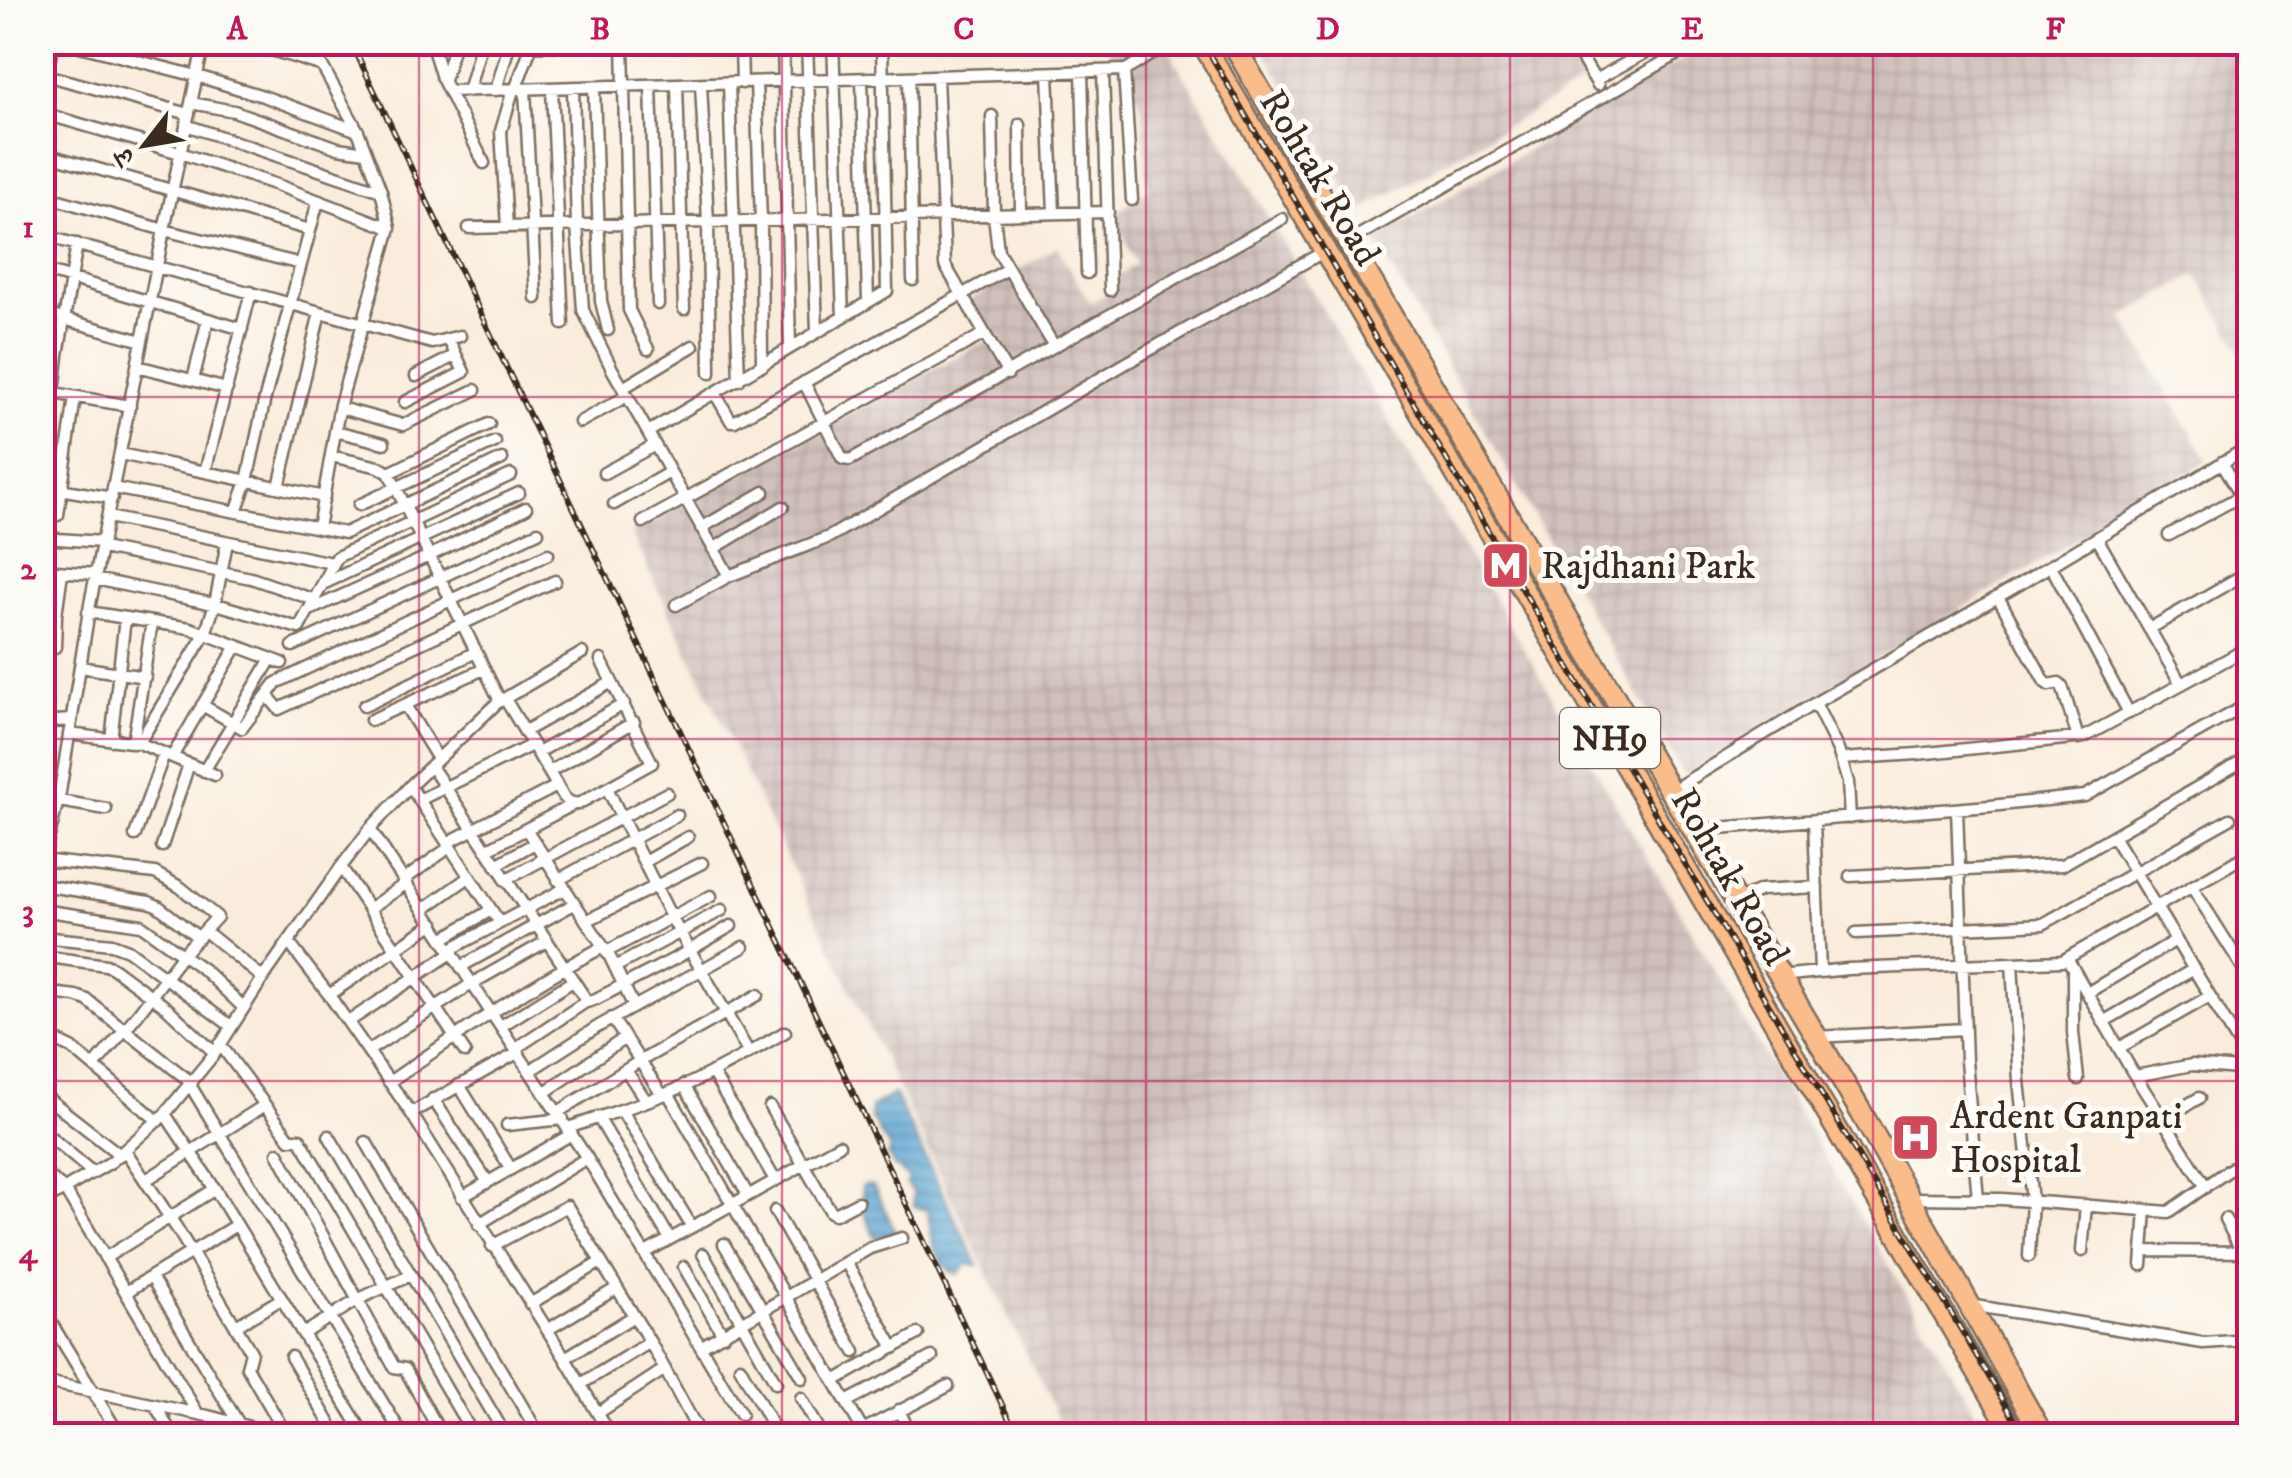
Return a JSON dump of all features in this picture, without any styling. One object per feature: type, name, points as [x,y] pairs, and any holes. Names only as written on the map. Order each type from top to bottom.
[{"type":"highway","name":"Rohtak Road","points":[[1202,42],[2015,1436]]},
{"type":"highway","name":"Rohtak Road","points":[[1232,42],[1910,1198],[2044,1436]]},
{"type":"highway","points":[[1611,740],[1632,727]]},
{"type":"street","points":[[42,97],[53,42]]},
{"type":"street","points":[[64,42],[197,76],[358,131]]},
{"type":"street","points":[[94,1066],[182,954],[217,918],[158,874],[43,861],[58,799],[88,612],[204,42]]},
{"type":"street","points":[[246,42],[320,65]]},
{"type":"street","points":[[309,42],[358,131],[381,191],[390,228],[340,408],[318,528]]},
{"type":"street","points":[[430,42],[446,86],[484,162]]},
{"type":"street","points":[[446,86],[455,42]]},
{"type":"street","points":[[468,91],[482,42]]},
{"type":"street","points":[[496,90],[510,42]]},
{"type":"street","points":[[782,42],[790,348]]},
{"type":"street","points":[[807,42],[816,332]]},
{"type":"street","points":[[833,42],[843,317]]},
{"type":"street","points":[[648,432],[887,290],[882,42]]},
{"type":"street","points":[[446,86],[468,91],[518,90],[1124,70],[1170,42]]},
{"type":"street","points":[[1572,42],[1604,95]]},
{"type":"street","points":[[1596,80],[1666,42]]},
{"type":"street","points":[[1349,241],[1699,42]]},
{"type":"street","points":[[623,43],[628,310],[648,349]]},
{"type":"street","points":[[507,227],[501,131],[532,44],[742,44],[742,83]]},
{"type":"street","points":[[1103,70],[1110,290]]},
{"type":"street","points":[[1124,70],[1132,200]]},
{"type":"street","points":[[1082,71],[1087,273]]},
{"type":"street","points":[[1048,72],[1054,213]]},
{"type":"street","points":[[45,75],[189,114],[381,191]]},
{"type":"street","points":[[937,76],[944,265],[1008,374]]},
{"type":"street","points":[[909,78],[914,280]]},
{"type":"street","points":[[862,79],[868,302]]},
{"type":"street","points":[[756,82],[762,220],[762,366]]},
{"type":"street","points":[[729,83],[738,380]]},
{"type":"street","points":[[701,84],[710,373]]},
{"type":"street","points":[[677,85],[684,309]]},
{"type":"street","points":[[651,86],[658,304]]},
{"type":"street","points":[[574,88],[583,310],[729,576]]},
{"type":"street","points":[[594,88],[601,301],[608,330]]},
{"type":"street","points":[[552,89],[563,324]]},
{"type":"street","points":[[518,90],[536,298]]},
{"type":"street","points":[[189,114],[234,111],[338,148],[366,152]]},
{"type":"street","points":[[42,113],[277,185],[390,228]]},
{"type":"street","points":[[992,116],[998,251],[1054,346]]},
{"type":"street","points":[[1020,124],[1021,214]]},
{"type":"street","points":[[42,153],[310,230]]},
{"type":"street","points":[[42,195],[301,264]]},
{"type":"street","points":[[236,512],[318,202]]},
{"type":"street","points":[[470,228],[1108,212]]},
{"type":"street","points":[[804,382],[843,459],[850,460],[1282,218]]},
{"type":"street","points":[[42,234],[432,343],[454,338],[464,372],[405,402]]},
{"type":"street","points":[[77,244],[48,392],[130,406]]},
{"type":"street","points":[[676,605],[729,576],[829,537],[1325,251]]},
{"type":"street","points":[[715,393],[735,422],[1008,269]]},
{"type":"street","points":[[42,270],[242,329]]},
{"type":"street","points":[[205,472],[251,292]]},
{"type":"street","points":[[278,487],[320,312]]},
{"type":"street","points":[[42,314],[142,341]]},
{"type":"street","points":[[193,380],[208,319]]},
{"type":"street","points":[[643,522],[984,334]]},
{"type":"street","points":[[580,422],[694,346]]},
{"type":"street","points":[[42,352],[58,354]]},
{"type":"street","points":[[416,376],[456,355]]},
{"type":"street","points":[[138,366],[227,389]]},
{"type":"street","points":[[340,408],[403,425],[475,390]]},
{"type":"street","points":[[58,515],[75,396]]},
{"type":"street","points":[[389,472],[489,424]]},
{"type":"street","points":[[336,432],[384,442]]},
{"type":"street","points":[[358,505],[496,442]]},
{"type":"street","points":[[604,473],[655,445]]},
{"type":"street","points":[[1670,792],[2250,446]]},
{"type":"street","points":[[120,454],[324,496]]},
{"type":"street","points":[[331,456],[389,472],[484,668],[557,786],[574,804]]},
{"type":"street","points":[[42,486],[236,512],[345,533],[502,459]]},
{"type":"street","points":[[2222,462],[2245,493],[2250,511]]},
{"type":"street","points":[[614,504],[670,472]]},
{"type":"street","points":[[42,570],[96,577],[298,628],[340,555],[512,476]]},
{"type":"street","points":[[702,528],[764,492]]},
{"type":"street","points":[[324,583],[519,493]]},
{"type":"street","points":[[2170,534],[2245,493]]},
{"type":"street","points":[[713,548],[784,507]]},
{"type":"street","points":[[42,538],[102,545],[251,578],[312,605],[429,556],[526,508]]},
{"type":"street","points":[[108,516],[332,563]]},
{"type":"street","points":[[293,646],[538,532]]},
{"type":"street","points":[[2097,538],[2181,684]]},
{"type":"street","points":[[136,743],[205,634],[227,542]]},
{"type":"street","points":[[202,704],[242,728],[276,683],[548,554]]},
{"type":"street","points":[[2050,566],[2129,713]]},
{"type":"street","points":[[2149,629],[2250,571]]},
{"type":"street","points":[[55,648],[62,572]]},
{"type":"street","points":[[267,694],[279,709],[555,581]]},
{"type":"street","points":[[1998,598],[2045,682],[2062,686],[2078,738]]},
{"type":"street","points":[[69,734],[136,743],[209,773],[233,723],[276,661],[190,628],[88,612]]},
{"type":"street","points":[[110,740],[125,618]]},
{"type":"street","points":[[136,743],[152,622]]},
{"type":"street","points":[[135,835],[168,756],[237,646]]},
{"type":"street","points":[[1841,759],[2090,735],[2250,647]]},
{"type":"street","points":[[364,706],[476,652]]},
{"type":"street","points":[[42,1202],[93,1173],[162,1117],[218,1048],[370,829],[410,786],[502,700],[582,653]]},
{"type":"street","points":[[486,850],[652,763],[600,660]]},
{"type":"street","points":[[80,667],[145,677]]},
{"type":"street","points":[[371,720],[484,668]]},
{"type":"street","points":[[524,732],[612,682]]},
{"type":"street","points":[[1816,703],[1848,782],[1850,818]]},
{"type":"street","points":[[1693,830],[2085,796],[2250,703]]},
{"type":"street","points":[[419,800],[535,749],[624,704]]},
{"type":"street","points":[[405,705],[445,788],[587,1002]]},
{"type":"street","points":[[42,722],[72,720]]},
{"type":"street","points":[[549,772],[634,722]]},
{"type":"street","points":[[1850,876],[2058,866],[2250,757]]},
{"type":"street","points":[[162,846],[189,764]]},
{"type":"street","points":[[410,786],[500,923]]},
{"type":"street","points":[[370,908],[449,845],[557,786]]},
{"type":"street","points":[[607,788],[656,888],[749,1053]]},
{"type":"street","points":[[506,880],[667,793]]},
{"type":"street","points":[[42,798],[106,810]]},
{"type":"street","points":[[1957,809],[1966,1061],[1978,1199]]},
{"type":"street","points":[[348,1022],[452,951],[677,815]]},
{"type":"street","points":[[1856,933],[2043,924],[2230,819]]},
{"type":"street","points":[[1814,821],[1820,972]]},
{"type":"street","points":[[370,829],[565,1123],[741,1414]]},
{"type":"street","points":[[526,830],[616,967],[634,1006]]},
{"type":"street","points":[[2113,836],[2250,1062]]},
{"type":"street","points":[[644,862],[688,837]]},
{"type":"street","points":[[496,865],[535,843]]},
{"type":"street","points":[[1780,976],[2059,961],[2248,859]]},
{"type":"street","points":[[586,921],[702,863]]},
{"type":"street","points":[[342,867],[465,1052]]},
{"type":"street","points":[[424,909],[469,876]]},
{"type":"street","points":[[42,885],[148,902],[202,934],[263,978]]},
{"type":"street","points":[[1736,902],[1760,890],[1816,887]]},
{"type":"street","points":[[2192,887],[2250,979]]},
{"type":"street","points":[[389,1082],[564,967],[635,939],[711,896]]},
{"type":"street","points":[[462,966],[574,904]]},
{"type":"street","points":[[42,910],[140,924],[204,970],[244,1007]]},
{"type":"street","points":[[444,938],[491,910]]},
{"type":"street","points":[[616,967],[722,910]]},
{"type":"street","points":[[329,995],[434,923]]},
{"type":"street","points":[[410,1113],[518,1050],[587,1002],[731,926]]},
{"type":"street","points":[[42,937],[112,944],[128,950],[231,1026]]},
{"type":"street","points":[[2087,993],[2176,940]]},
{"type":"street","points":[[368,1052],[473,983],[548,942]]},
{"type":"street","points":[[289,943],[410,1113],[611,1436]]},
{"type":"street","points":[[531,1070],[612,1018],[744,947]]},
{"type":"street","points":[[42,956],[106,965],[150,995],[218,1048],[290,1139],[300,1139],[474,1436]]},
{"type":"street","points":[[2066,958],[2206,1188]]},
{"type":"street","points":[[2012,962],[2018,1082],[2032,1201],[2029,1256]]},
{"type":"street","points":[[2103,1022],[2194,969]]},
{"type":"street","points":[[2074,970],[2073,1032],[2078,1079]]},
{"type":"street","points":[[502,1026],[574,981]]},
{"type":"street","points":[[42,992],[87,1000],[191,1084],[402,1436]]},
{"type":"street","points":[[462,1196],[511,1169],[626,1070],[758,994]]},
{"type":"street","points":[[2119,1048],[2210,996]]},
{"type":"street","points":[[612,1018],[665,1094],[732,1204],[864,1433],[948,1386]]},
{"type":"street","points":[[1816,1037],[1965,1029]]},
{"type":"street","points":[[507,1126],[565,1123],[622,1110],[684,1086],[786,1032]]},
{"type":"street","points":[[42,1034],[72,1048],[162,1117],[191,1152],[366,1436]]},
{"type":"street","points":[[545,1092],[625,1038]]},
{"type":"street","points":[[2135,1076],[2192,1065],[2250,1070]]},
{"type":"street","points":[[626,1070],[646,1101]]},
{"type":"street","points":[[712,1072],[775,1180]]},
{"type":"street","points":[[459,1084],[511,1169]]},
{"type":"street","points":[[684,1086],[748,1195]]},
{"type":"street","points":[[42,1094],[122,1152],[146,1180],[251,1352],[246,1366],[285,1436]]},
{"type":"street","points":[[2162,1119],[2199,1098]]},
{"type":"street","points":[[434,1100],[488,1182]]},
{"type":"street","points":[[146,1180],[265,1105]]},
{"type":"street","points":[[770,1108],[834,1214],[858,1202]]},
{"type":"street","points":[[622,1110],[692,1227]]},
{"type":"street","points":[[598,1117],[670,1239]]},
{"type":"street","points":[[42,1130],[93,1173]]},
{"type":"street","points":[[328,1136],[506,1436]]},
{"type":"street","points":[[366,1142],[540,1436]]},
{"type":"street","points":[[646,1253],[839,1145]]},
{"type":"street","points":[[278,1153],[394,1366],[404,1369],[442,1436]]},
{"type":"street","points":[[479,1224],[587,1158]]},
{"type":"street","points":[[1910,1198],[2032,1201],[2169,1212],[2250,1160]]},
{"type":"street","points":[[42,1171],[65,1190],[198,1414]]},
{"type":"street","points":[[104,1258],[215,1189]]},
{"type":"street","points":[[2082,1251],[2086,1205]]},
{"type":"street","points":[[492,1246],[568,1206],[701,1436]]},
{"type":"street","points":[[2142,1265],[2146,1210]]},
{"type":"street","points":[[775,1212],[855,1352]]},
{"type":"street","points":[[2225,1219],[2246,1252]]},
{"type":"street","points":[[126,1292],[236,1225]]},
{"type":"street","points":[[702,1346],[870,1248],[902,1238]]},
{"type":"street","points":[[724,1244],[802,1378]]},
{"type":"street","points":[[2143,1251],[2246,1252]]},
{"type":"street","points":[[703,1254],[776,1383]]},
{"type":"street","points":[[530,1304],[600,1262]]},
{"type":"street","points":[[846,1262],[894,1348]]},
{"type":"street","points":[[684,1267],[722,1334]]},
{"type":"street","points":[[303,1334],[359,1299],[411,1275]]},
{"type":"street","points":[[151,1277],[239,1424]]},
{"type":"street","points":[[547,1330],[617,1288]]},
{"type":"street","points":[[236,1326],[281,1299]]},
{"type":"street","points":[[1970,1305],[2203,1343],[2250,1340]]},
{"type":"street","points":[[42,1308],[120,1436]]},
{"type":"street","points":[[565,1358],[634,1316]]},
{"type":"street","points":[[834,1381],[918,1334]]},
{"type":"street","points":[[580,1384],[650,1342]]},
{"type":"street","points":[[846,1402],[932,1357]]},
{"type":"street","points":[[291,1358],[337,1436]]},
{"type":"street","points":[[740,1367],[778,1436]]},
{"type":"street","points":[[598,1413],[664,1369]]},
{"type":"street","points":[[42,1381],[285,1436]]},
{"type":"street","points":[[801,1398],[823,1436]]},
{"type":"street","points":[[155,1405],[173,1436]]},
{"type":"street","points":[[900,1410],[911,1436]]},
{"type":"street","points":[[2232,1436],[2250,1425]]},
{"type":"shaded area","points":[[1105,43],[1165,43],[1989,1435],[1065,1435],[631,533],[991,338],[970,300],[1057,247],[1090,303],[1113,291],[1114,279],[1136,264],[1112,216],[1148,190],[1142,107]]},
{"type":"shaded area","points":[[1260,43],[1571,43],[1592,77],[1359,212]]},
{"type":"shaded area","points":[[1710,43],[2249,43],[2250,365],[2196,275],[2122,317],[2208,461],[1684,775],[1375,240]]},
{"type":"water","points":[[894,1094],[978,1265],[967,1264],[957,1275],[943,1266],[933,1244],[927,1210],[914,1206],[907,1176],[895,1168],[887,1144],[871,1120],[871,1108]]},
{"type":"water","points":[[865,1185],[873,1186],[896,1233],[876,1239],[861,1205]]},
{"type":"railway","points":[[351,42],[1017,1436]]},
{"type":"railway","points":[[1203,42],[2024,1436]]},
{"type":"place","name":"Rajdhani Park","points":[[1506,565]]},
{"type":"place","name":"Ardent Ganpati Hospital","points":[[1915,1137]]}]
